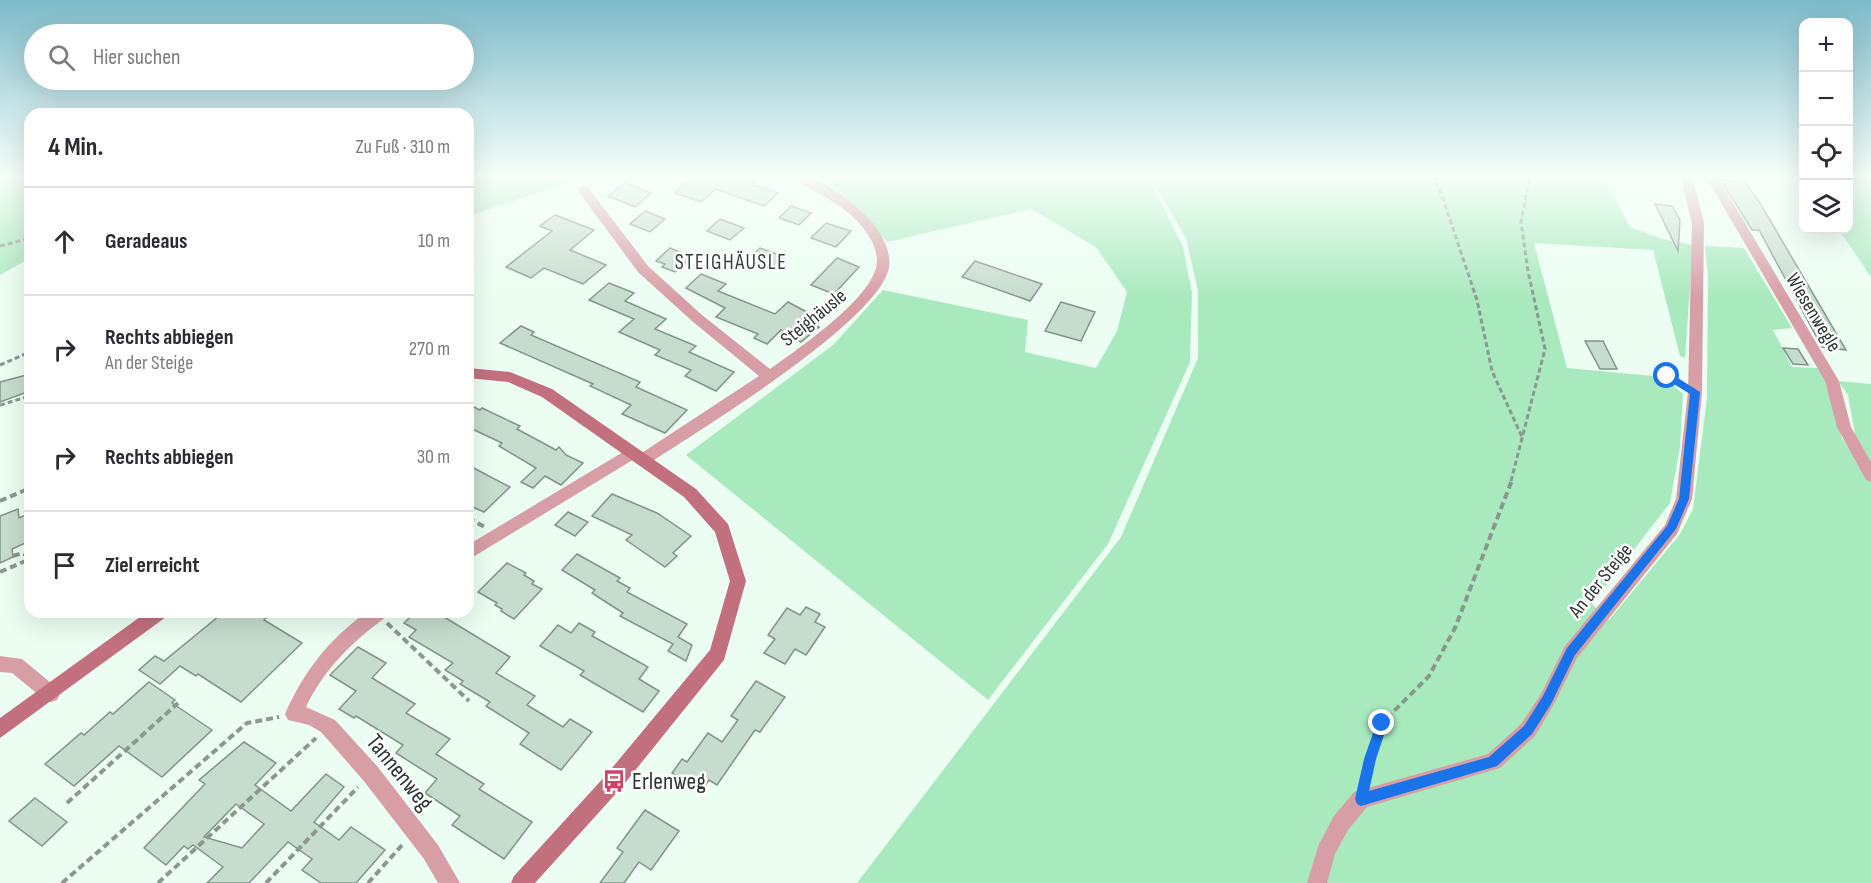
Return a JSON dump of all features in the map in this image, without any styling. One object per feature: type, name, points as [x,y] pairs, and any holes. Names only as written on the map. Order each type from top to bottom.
[{"type":"street","points":[[604,216],[643,268],[697,318],[769,376]]},
{"type":"street","name":"Steighäusle","points":[[474,550],[638,457],[769,376],[830,332],[866,298],[878,283],[883,267],[877,239],[860,216]]},
{"type":"street","name":"An der Steige","points":[[1361,799],[1493,762],[1528,730],[1547,700],[1571,652],[1671,529],[1684,499],[1695,392],[1696,216]]},
{"type":"street","name":"Wiesenwegle","points":[[1735,216],[1832,381],[1844,427],[1871,476]]},
{"type":"street","points":[[474,374],[510,377],[547,393],[690,493],[722,529],[738,581],[718,654],[614,781],[521,883]]},
{"type":"street","points":[[0,729],[51,694],[152,618]]},
{"type":"street","points":[[294,714],[308,682],[335,647],[372,618]]},
{"type":"street","points":[[0,664],[16,665],[51,694]]},
{"type":"street","name":"Tannenweg","points":[[294,714],[312,717],[328,726],[370,773],[414,830],[450,883]]},
{"type":"street","points":[[1317,883],[1326,851],[1341,823],[1361,799]]},
{"type":"path","points":[[1449,216],[1478,300],[1492,371],[1523,438]]},
{"type":"path","points":[[1361,799],[1370,759],[1382,723],[1429,676],[1455,628],[1513,477],[1545,349],[1528,271],[1522,216]]},
{"type":"path","points":[[0,246],[24,240]]},
{"type":"path","points":[[0,365],[24,355]]},
{"type":"path","points":[[1661,364],[1667,376],[1695,392]]},
{"type":"path","points":[[0,405],[24,398]]},
{"type":"path","points":[[0,501],[24,491]]},
{"type":"path","points":[[13,556],[24,554]]},
{"type":"path","points":[[0,572],[24,561]]},
{"type":"path","points":[[383,618],[469,701]]},
{"type":"path","points":[[67,803],[178,703]]},
{"type":"path","points":[[62,883],[247,723],[294,714]]},
{"type":"path","points":[[158,883],[239,812],[328,726]]},
{"type":"path","points":[[266,883],[342,806],[370,773]]},
{"type":"path","points":[[368,883],[414,830]]},
{"type":"green space","points":[[0,216],[24,216],[24,261],[0,275]]},
{"type":"green space","points":[[865,216],[1000,216],[887,242]]},
{"type":"green space","points":[[1043,216],[1168,216],[1183,247],[1192,293],[1190,362],[1108,544],[988,700],[686,455],[833,345],[883,290],[1028,320],[1025,352],[1096,368],[1117,331],[1127,292],[1096,247]]},
{"type":"green space","points":[[1173,216],[1624,216],[1630,227],[1662,239],[1693,245],[1685,358],[1680,356],[1653,250],[1534,243],[1567,368],[1664,377],[1683,394],[1680,447],[1670,503],[1592,604],[1609,620],[1680,534],[1693,509],[1707,398],[1708,276],[1705,246],[1744,248],[1792,328],[1773,330],[1792,367],[1818,368],[1826,380],[1842,438],[1871,481],[1871,883],[857,883],[1121,537],[1198,358],[1198,291],[1186,238]]},
{"type":"green space","points":[[1853,216],[1871,216],[1871,277],[1842,234],[1853,234]]},
{"type":"green space","points":[[1838,381],[1871,384],[1871,470],[1856,440],[1848,395]]},
{"type":"building","points":[[553,216],[558,216],[594,230],[570,250],[606,265],[583,284],[544,268],[531,278],[506,267],[552,231],[540,226]]},
{"type":"building","points":[[639,216],[658,216],[665,219],[650,232],[630,224]]},
{"type":"building","points":[[781,216],[808,216],[799,225],[779,218]]},
{"type":"building","points":[[1661,216],[1678,216],[1680,220],[1678,251]]},
{"type":"building","points":[[1743,216],[1768,216],[1846,350],[1822,347],[1759,230],[1752,230]]},
{"type":"building","points":[[720,219],[744,228],[730,240],[707,231]]},
{"type":"building","points":[[826,223],[851,231],[836,247],[811,238]]},
{"type":"building","points":[[670,248],[692,257],[675,272],[662,267],[665,264],[656,261]]},
{"type":"building","points":[[760,248],[785,257],[772,270],[747,260]]},
{"type":"building","points":[[837,258],[859,267],[834,294],[811,285]]},
{"type":"building","points":[[975,261],[1042,284],[1030,301],[962,277]]},
{"type":"building","points":[[701,274],[726,284],[718,291],[775,314],[788,302],[818,318],[812,323],[819,327],[801,342],[781,330],[767,344],[754,338],[758,334],[716,317],[725,308],[686,288]]},
{"type":"building","points":[[609,283],[634,293],[625,301],[666,319],[655,329],[696,346],[689,352],[734,372],[716,391],[685,376],[691,370],[655,355],[660,350],[619,332],[634,319],[589,300]]},
{"type":"building","points":[[1061,302],[1095,312],[1081,341],[1045,331]]},
{"type":"building","points":[[521,326],[534,332],[531,335],[640,382],[636,387],[687,410],[665,433],[622,414],[631,405],[590,386],[593,384],[500,343]]},
{"type":"building","points":[[1585,341],[1603,341],[1617,369],[1600,369]]},
{"type":"building","points":[[1783,348],[1798,349],[1808,365],[1793,364]]},
{"type":"building","points":[[24,376],[24,393],[0,402],[0,382]]},
{"type":"building","points":[[474,407],[480,410],[482,408],[520,426],[517,429],[556,450],[559,447],[566,455],[583,463],[561,485],[545,476],[533,488],[521,482],[536,468],[499,446],[502,443],[474,430]]},
{"type":"building","points":[[474,468],[510,487],[484,512],[475,508]]},
{"type":"building","points":[[612,494],[657,513],[691,536],[673,553],[677,556],[665,567],[626,540],[632,535],[592,516]]},
{"type":"building","points":[[18,509],[19,518],[24,516],[24,544],[12,549],[13,557],[0,563],[0,516]]},
{"type":"building","points":[[568,512],[588,522],[575,536],[555,525]]},
{"type":"building","points":[[577,554],[620,578],[617,581],[630,588],[627,592],[687,624],[678,637],[692,645],[686,661],[668,651],[673,644],[620,616],[623,613],[592,593],[595,590],[562,570]]},
{"type":"building","points":[[507,563],[526,573],[524,575],[534,581],[532,584],[542,589],[514,619],[501,611],[502,609],[495,605],[497,603],[478,592]]},
{"type":"building","points":[[806,607],[820,614],[815,622],[825,627],[806,655],[795,649],[785,664],[764,653],[775,639],[768,635],[787,608],[800,615]]},
{"type":"building","points":[[217,618],[266,618],[264,620],[302,643],[241,702],[198,674],[196,676],[180,666],[160,684],[139,670],[155,656],[164,661]]},
{"type":"building","points":[[409,618],[446,618],[510,657],[496,673],[535,696],[527,705],[563,727],[570,719],[592,732],[561,770],[520,744],[529,733],[486,706],[490,702],[460,684],[463,681],[445,670],[453,663],[409,637],[416,630],[404,623]]},
{"type":"building","points":[[579,623],[595,632],[592,636],[648,667],[639,679],[659,691],[643,712],[580,675],[584,671],[540,646],[558,625],[571,633]]},
{"type":"building","points":[[358,647],[386,663],[372,678],[415,704],[406,713],[450,739],[436,754],[484,784],[479,789],[532,822],[504,859],[452,825],[460,816],[425,793],[437,779],[396,753],[403,745],[356,716],[354,718],[339,709],[356,691],[330,675]]},
{"type":"building","points":[[756,681],[785,697],[760,732],[755,730],[717,785],[709,780],[701,791],[672,773],[682,759],[687,762],[708,733],[722,742],[738,720],[731,716]]},
{"type":"building","points":[[149,682],[175,700],[172,703],[212,730],[162,777],[119,746],[74,786],[45,764],[81,733],[84,735],[110,712],[113,714]]},
{"type":"building","points":[[244,742],[276,763],[255,785],[291,811],[326,774],[344,787],[314,822],[339,840],[351,827],[385,850],[356,883],[321,883],[302,870],[312,859],[288,842],[249,883],[207,883],[223,867],[193,845],[188,849],[184,846],[166,865],[144,848],[205,784],[199,780]],"holes":[[[236,804],[264,824],[242,848],[204,837]]]},
{"type":"building","points":[[35,798],[67,822],[42,846],[9,821]]},
{"type":"building","points":[[645,810],[679,831],[651,870],[639,862],[624,883],[600,883],[623,852],[617,848]]},
{"type":"place","name":"Erlenweg","points":[[614,781]]},
{"type":"district","name":"STEIGHÄUSLE","points":[[731,262]]},
{"type":"route","points":[[1382,723],[1370,759],[1361,799],[1493,762],[1528,730],[1547,700],[1571,652],[1671,529],[1684,499],[1695,392],[1667,376]]}]
